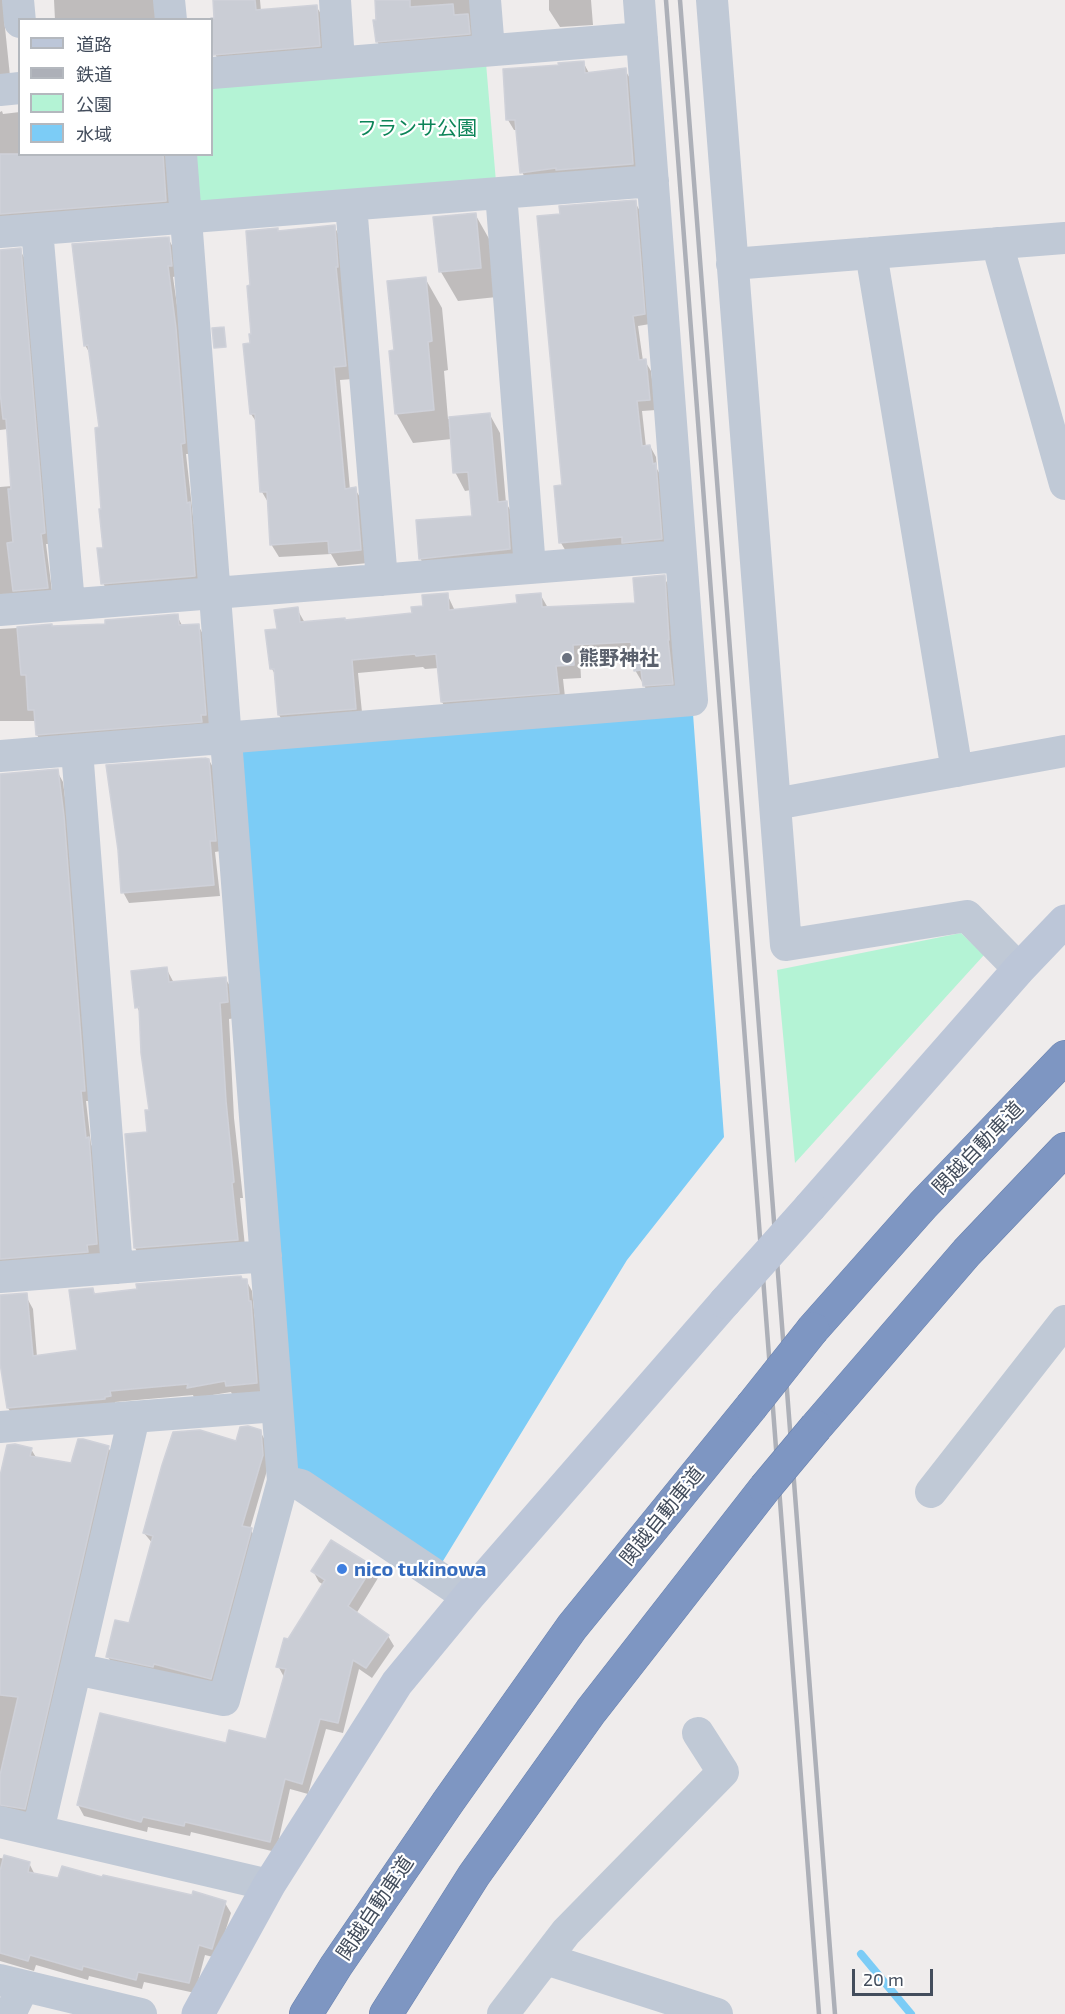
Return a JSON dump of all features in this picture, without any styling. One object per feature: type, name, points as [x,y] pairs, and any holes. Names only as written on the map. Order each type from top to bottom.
[{"type":"highway","name":"関越自動車道","points":[[306,2014],[435,1821],[572,1627],[813,1329],[923,1205],[1065,1057]]},
{"type":"highway","points":[[386,2014],[474,1875],[591,1711],[765,1488],[967,1252],[1065,1149]]},
{"type":"street","points":[[18,0],[20,18]]},
{"type":"street","points":[[169,0],[171,18]]},
{"type":"street","points":[[335,0],[339,62]]},
{"type":"street","points":[[485,0],[489,50]]},
{"type":"street","points":[[0,756],[692,700],[639,0]]},
{"type":"street","points":[[712,0],[786,945],[968,916],[1019,969]]},
{"type":"street","points":[[213,73],[642,38]]},
{"type":"street","points":[[0,90],[18,88]]},
{"type":"street","points":[[76,1669],[224,1700],[283,1481],[181,156]]},
{"type":"street","points":[[0,232],[653,182]]},
{"type":"street","points":[[501,193],[530,568]]},
{"type":"street","points":[[351,205],[382,580]]},
{"type":"street","points":[[37,229],[69,604]]},
{"type":"street","points":[[732,264],[1065,238]]},
{"type":"street","points":[[997,243],[1065,484]]},
{"type":"street","points":[[871,253],[957,771]]},
{"type":"street","points":[[0,609],[681,556]]},
{"type":"street","points":[[76,750],[117,1268]]},
{"type":"street","points":[[775,804],[1065,751]]},
{"type":"street","points":[[198,2014],[269,1885],[397,1683],[468,1597],[725,1302],[1019,969],[1065,921]]},
{"type":"street","points":[[0,1276],[266,1256]]},
{"type":"street","points":[[931,1492],[1065,1321]]},
{"type":"street","points":[[0,1427],[277,1406]]},
{"type":"street","points":[[38,1830],[134,1417]]},
{"type":"street","points":[[283,1481],[301,1485],[468,1597]]},
{"type":"street","points":[[503,2014],[566,1932],[723,1772],[698,1733]]},
{"type":"street","points":[[0,1822],[269,1885]]},
{"type":"street","points":[[546,1959],[717,2014]]},
{"type":"street","points":[[11,1994],[141,2014]]},
{"type":"green space","name":"フランサ公園","points":[[485,51],[497,194],[186,218],[181,156],[213,156],[213,73]]},
{"type":"green space","points":[[961,933],[984,955],[795,1163],[777,970]]},
{"type":"water","points":[[692,700],[724,1137],[627,1260],[435,1574],[283,1481],[226,737]]},
{"type":"building","points":[[213,0],[255,0],[256,10],[317,5],[320,46],[213,55]]},
{"type":"building","points":[[375,0],[410,0],[410,7],[453,4],[454,15],[468,14],[470,34],[376,42],[373,20],[376,20]]},
{"type":"building","points":[[584,61],[585,73],[626,68],[633,164],[556,170],[556,168],[520,173],[515,120],[506,120],[503,69]]},
{"type":"building","points":[[0,154],[163,156],[166,201],[0,214]]},
{"type":"building","points":[[636,200],[645,314],[633,316],[639,360],[646,359],[650,400],[637,401],[642,446],[650,445],[653,464],[656,463],[662,539],[622,543],[622,537],[559,543],[554,486],[562,485],[537,216],[560,214],[559,206]]},
{"type":"building","points":[[476,213],[481,268],[439,272],[433,217]]},
{"type":"building","points":[[335,225],[338,267],[336,267],[346,366],[334,367],[345,489],[356,487],[361,550],[329,553],[328,541],[270,545],[267,492],[260,492],[255,414],[250,414],[243,344],[250,343],[249,334],[251,334],[246,231],[278,228],[278,231]]},
{"type":"building","points":[[169,237],[172,266],[168,266],[176,328],[185,443],[181,444],[187,503],[190,502],[195,576],[101,584],[97,548],[103,548],[95,428],[99,427],[88,345],[84,346],[72,244]]},
{"type":"building","points":[[21,248],[45,533],[41,534],[48,588],[13,591],[7,543],[13,542],[8,489],[11,489],[6,419],[3,419],[0,392],[0,250]]},
{"type":"building","points":[[426,277],[432,341],[428,342],[434,410],[395,414],[389,351],[394,350],[387,281]]},
{"type":"building","points":[[224,327],[226,347],[214,348],[212,328]]},
{"type":"building","points":[[490,413],[498,502],[507,501],[510,549],[419,559],[416,520],[472,516],[468,472],[453,473],[449,417]]},
{"type":"building","points":[[665,575],[673,684],[643,686],[641,670],[634,671],[631,642],[573,645],[574,665],[556,666],[559,693],[441,702],[436,654],[416,656],[415,654],[352,660],[356,709],[278,715],[274,669],[270,669],[265,630],[277,629],[274,610],[298,607],[300,622],[345,618],[345,620],[412,613],[411,607],[423,606],[422,595],[448,593],[449,610],[517,603],[516,595],[541,593],[542,607],[635,603],[633,578]]},
{"type":"building","points":[[178,614],[179,625],[199,624],[206,715],[201,715],[202,722],[36,735],[34,710],[28,710],[26,675],[21,675],[17,627],[52,624],[52,626],[105,624],[105,620]]},
{"type":"building","points":[[209,759],[216,841],[210,841],[214,885],[121,893],[118,850],[106,765]]},
{"type":"building","points":[[58,769],[64,816],[85,1091],[81,1091],[86,1138],[89,1137],[97,1244],[87,1245],[88,1252],[0,1259],[0,774]]},
{"type":"building","points":[[167,967],[169,982],[226,977],[228,1002],[220,1003],[238,1240],[134,1248],[125,1134],[147,1132],[145,1110],[149,1110],[141,1053],[139,1007],[135,1008],[131,971]]},
{"type":"building","points":[[241,1276],[242,1279],[247,1279],[249,1301],[251,1301],[257,1383],[226,1386],[225,1381],[187,1388],[188,1384],[110,1391],[111,1396],[105,1399],[7,1408],[0,1363],[0,1295],[27,1293],[33,1356],[77,1350],[69,1290],[93,1288],[94,1294],[137,1289],[136,1284]]},
{"type":"building","points":[[248,1426],[261,1430],[263,1455],[242,1526],[252,1528],[211,1679],[154,1664],[153,1667],[106,1657],[115,1620],[129,1623],[153,1536],[143,1533],[173,1432],[200,1430],[236,1441],[240,1427]]},
{"type":"building","points":[[78,1439],[109,1446],[25,1809],[0,1805],[0,1775],[18,1697],[0,1695],[0,1476],[7,1445],[15,1444],[32,1448],[30,1456],[71,1463]]},
{"type":"building","points":[[331,1540],[373,1566],[348,1606],[389,1635],[366,1668],[353,1660],[338,1723],[320,1719],[302,1784],[285,1779],[270,1842],[185,1822],[184,1826],[143,1817],[141,1822],[77,1805],[100,1713],[226,1743],[229,1730],[266,1739],[286,1669],[276,1667],[284,1638],[288,1639],[325,1580],[311,1571]]},
{"type":"building","points":[[4,1855],[30,1862],[28,1872],[58,1878],[62,1866],[102,1877],[103,1875],[192,1895],[193,1891],[226,1901],[212,1949],[199,1945],[189,1983],[138,1972],[136,1980],[83,1966],[82,1970],[30,1955],[28,1961],[0,1953],[0,1871]]},
{"type":"waterway","points":[[861,1954],[911,2014]]},
{"type":"railway","points":[[666,0],[819,2014]]},
{"type":"railway","points":[[680,0],[835,2014]]},
{"type":"place","name":"熊野神社","points":[[567,658]]},
{"type":"place","name":"nico tukinowa","points":[[342,1569]]}]
